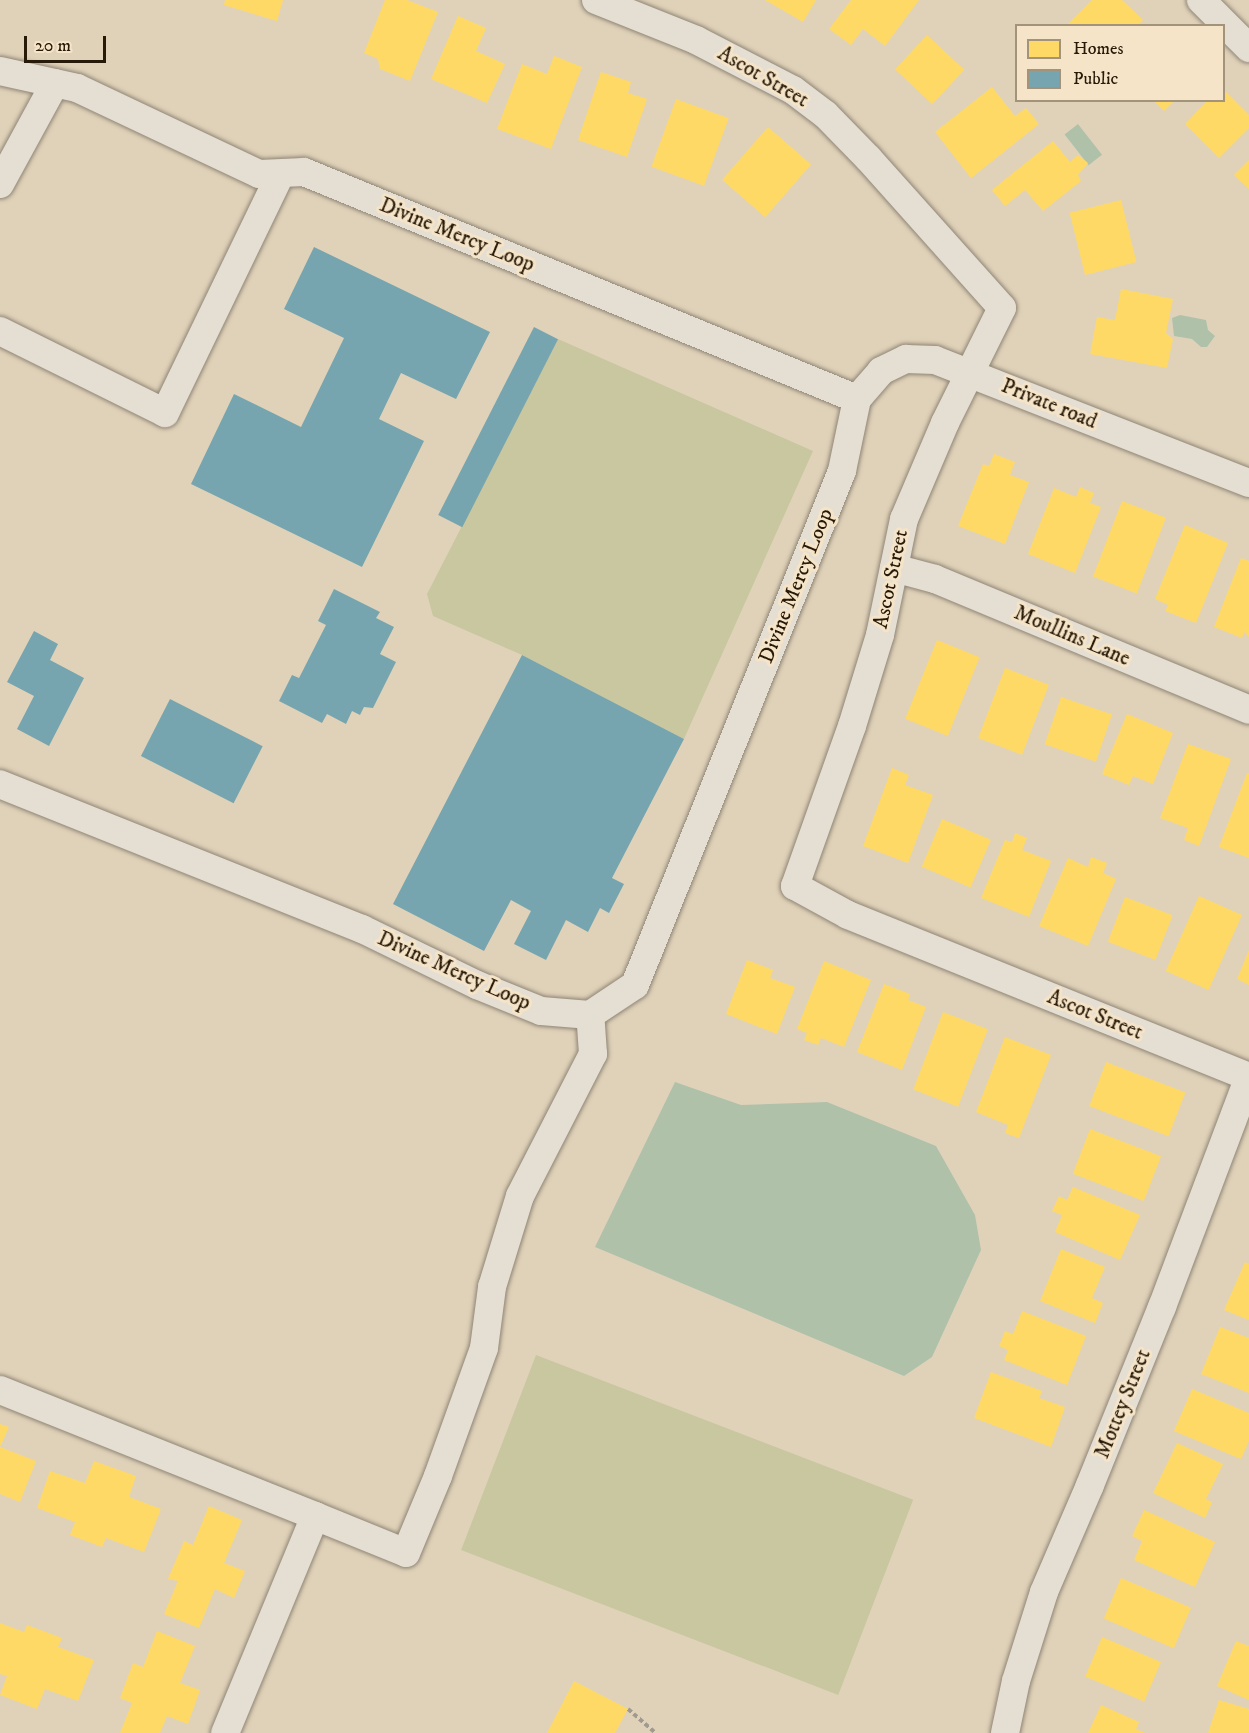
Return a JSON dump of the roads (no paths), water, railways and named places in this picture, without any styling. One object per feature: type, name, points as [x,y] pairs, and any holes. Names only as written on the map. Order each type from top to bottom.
[{"type":"street","name":"Ascot Street","points":[[596,0],[746,63],[794,90],[826,115],[1002,308],[945,423],[904,519],[880,635],[852,726],[795,886],[848,915],[1249,1077]]},
{"type":"street","points":[[1201,0],[1249,48]]},
{"type":"street","name":"Divine Mercy Loop","points":[[0,71],[77,88],[259,174],[280,175],[304,172],[857,399],[842,471],[635,985],[590,1015],[541,1011],[477,985],[362,929],[0,784]]},
{"type":"street","points":[[0,184],[55,83]]},
{"type":"street","points":[[0,331],[165,413],[280,175]]},
{"type":"street","name":"Private road","points":[[857,399],[881,370],[906,359],[935,360],[971,372],[1249,483]]},
{"type":"street","name":"Moullins Lane","points":[[894,568],[935,579],[1249,710]]},
{"type":"street","points":[[0,1390],[406,1553],[438,1476],[484,1348],[492,1287],[520,1196],[593,1054],[590,1015]]},
{"type":"street","name":"Mottey Street","points":[[1005,1733],[1016,1681],[1044,1592],[1162,1307],[1249,1077]]},
{"type":"street","points":[[225,1733],[315,1516]]}]
